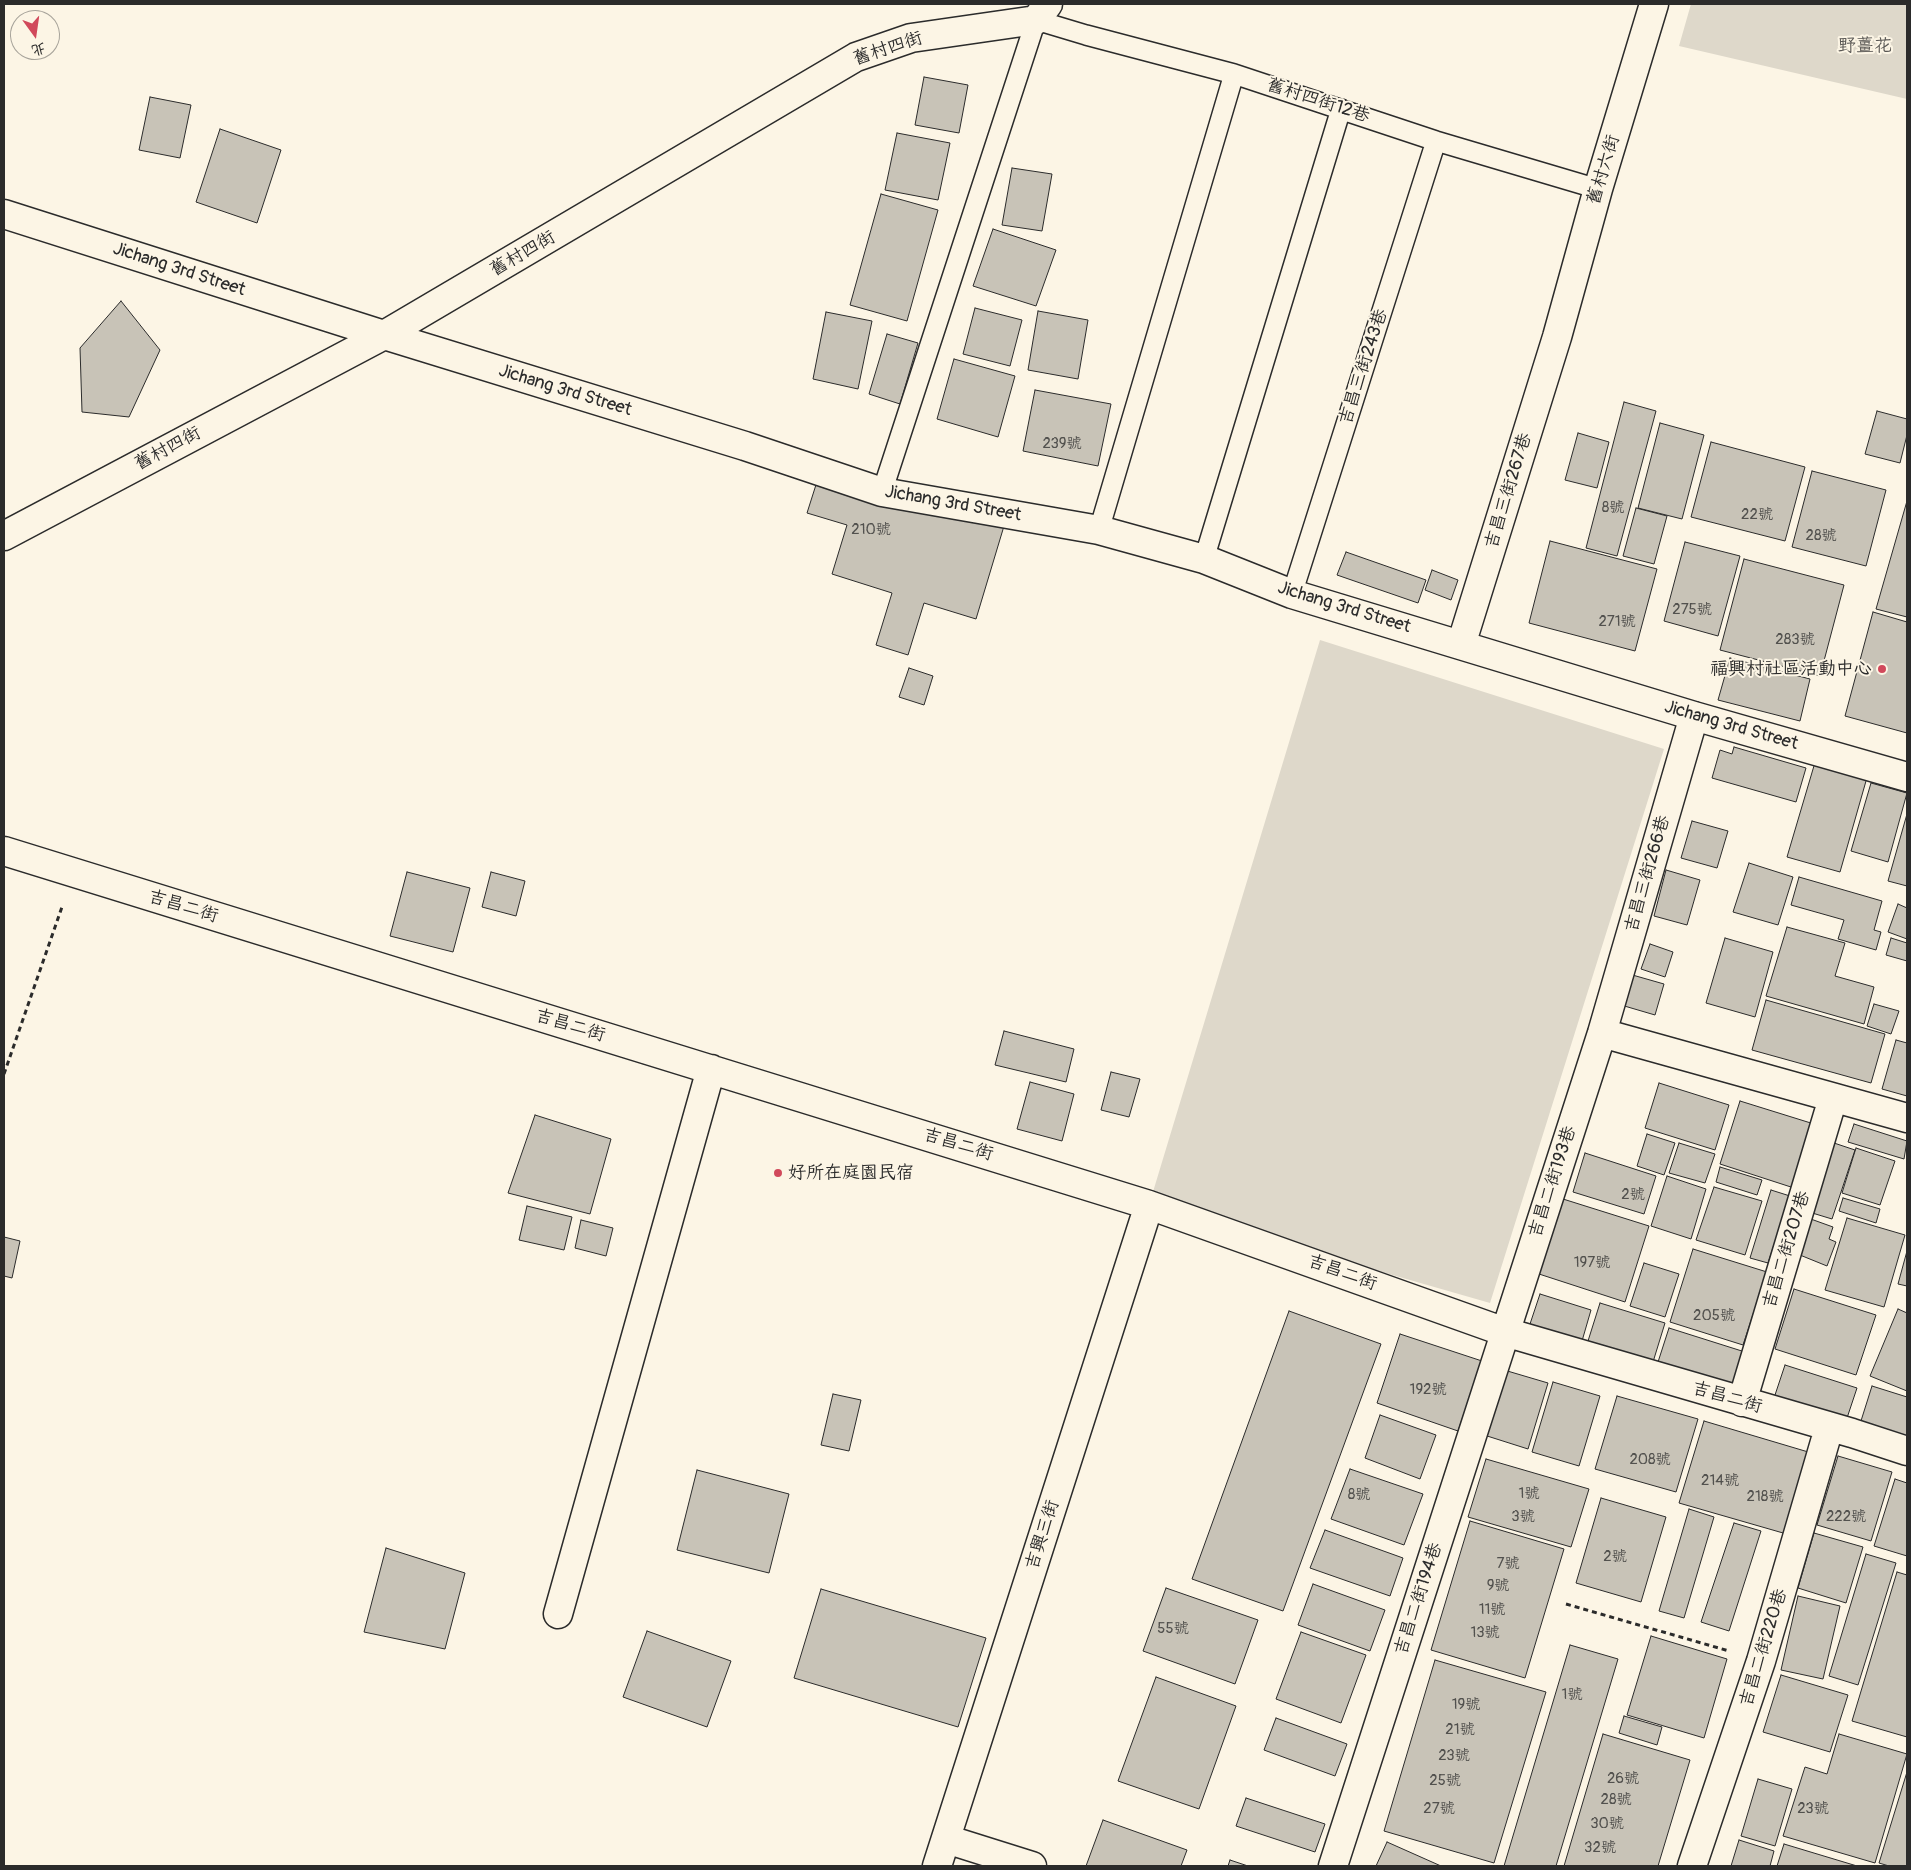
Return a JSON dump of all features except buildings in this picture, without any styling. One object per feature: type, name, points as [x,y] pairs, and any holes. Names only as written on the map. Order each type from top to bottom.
[{"type":"street","name":"舊村六街","points":[[1557,337],[1598,189],[1654,4]]},
{"type":"street","name":"舊村四街","points":[[4,536],[384,335],[856,57],[911,38],[1042,12]]},
{"type":"street","name":"Jichang 3rd Street","points":[[4,214],[882,492],[1099,530],[1204,560],[1292,594],[1694,716],[1907,777]]},
{"type":"street","name":"吉昌三街267巷","points":[[1461,645],[1557,337]]},
{"type":"street","name":"吉昌三街266巷","points":[[1602,1033],[1694,716]]},
{"type":"street","name":"吉昌二街","points":[[4,851],[1149,1205],[1505,1332],[1829,1428],[1852,1433],[1907,1451]]},
{"type":"street","points":[[1602,1033],[1907,1118]]},
{"type":"street","name":"吉昌二街193巷","points":[[1505,1332],[1602,1033]]},
{"type":"street","points":[[558,1614],[711,1069]]},
{"type":"street","name":"吉昌二街207巷","points":[[1742,1402],[1833,1098]]},
{"type":"street","name":"吉興三街","points":[[937,1866],[1149,1205]]},
{"type":"street","name":"吉昌二街194巷","points":[[1333,1866],[1505,1332]]},
{"type":"street","name":"吉昌二街220巷","points":[[1692,1866],[1761,1661],[1829,1428]]},
{"type":"street","points":[[946,1839],[1032,1866]]},
{"type":"lane","name":"舊村四街12巷","points":[[1042,12],[1086,35],[1234,74],[1436,141],[1598,189]]},
{"type":"lane","points":[[882,492],[1042,12]]},
{"type":"lane","points":[[1099,530],[1234,74]]},
{"type":"lane","points":[[1204,560],[1341,109]]},
{"type":"lane","name":"吉昌三街243巷","points":[[1292,594],[1436,141]]},
{"type":"path","points":[[4,1074],[74,873]]},
{"type":"path","points":[[1566,1604],[1761,1661]]},
{"type":"green space","name":"野薑花","points":[[1691,4],[1907,4],[1907,99],[1679,46]]},
{"type":"green space","points":[[1320,640],[1664,749],[1490,1303],[1149,1205]]},
{"type":"place","name":"福興村社區活動中心","points":[[1882,669]]},
{"type":"place","name":"好所在庭園民宿","points":[[778,1173]]}]
